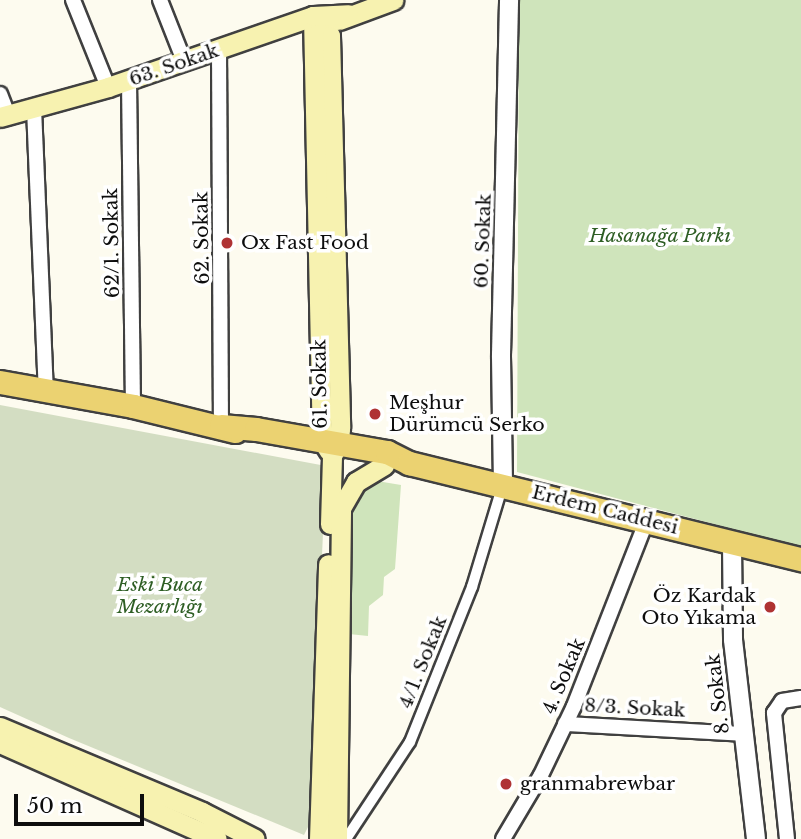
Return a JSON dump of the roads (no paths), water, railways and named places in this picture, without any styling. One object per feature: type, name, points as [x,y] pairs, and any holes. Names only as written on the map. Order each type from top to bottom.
[{"type":"main road","points":[[330,36],[343,7],[393,0]]},
{"type":"main road","name":"63. Sokak","points":[[4,116],[108,88],[343,7]]},
{"type":"main road","points":[[313,16],[325,24],[330,36]]},
{"type":"main road","name":"61. Sokak","points":[[313,16],[331,446]]},
{"type":"main road","name":"61. Sokak","points":[[330,36],[331,446]]},
{"type":"main road","name":"Erdem Caddesi","points":[[0,382],[133,406],[221,426],[255,438],[387,452],[409,463],[801,559]]},
{"type":"main road","points":[[319,839],[331,446]]},
{"type":"main road","name":"Erdem Caddesi","points":[[331,446],[384,465],[409,463]]},
{"type":"main road","points":[[337,839],[341,508],[356,482],[384,465]]},
{"type":"main road","points":[[0,727],[202,812],[255,839]]},
{"type":"main road","points":[[0,743],[217,839]]},
{"type":"street","points":[[73,0],[108,88]]},
{"type":"street","points":[[160,0],[184,61]]},
{"type":"street","name":"60. Sokak","points":[[503,484],[501,355],[509,0]]},
{"type":"street","name":"62. Sokak","points":[[219,50],[221,426]]},
{"type":"street","name":"62/1. Sokak","points":[[129,80],[133,406]]},
{"type":"street","points":[[0,94],[4,116]]},
{"type":"street","points":[[33,108],[46,391]]},
{"type":"street","name":"4/1. Sokak","points":[[346,839],[410,742],[471,587],[503,484]]},
{"type":"street","name":"4. Sokak","points":[[503,839],[541,775],[565,724],[647,520]]},
{"type":"street","name":"8. Sokak","points":[[732,543],[733,640],[755,839]]},
{"type":"street","points":[[788,839],[774,713],[782,701],[801,698]]},
{"type":"street","name":"8/3. Sokak","points":[[565,724],[744,734]]},
{"type":"place","name":"Ox Fast Food","points":[[227,243]]},
{"type":"place","name":"Meşhur Dürümcü Serko","points":[[375,414]]},
{"type":"place","name":"Öz Kardak Oto Yıkama","points":[[770,607]]},
{"type":"place","name":"granmabrewbar","points":[[506,784]]},
{"type":"park label","name":"Hasanağa Parkı","points":[[660,236]]},
{"type":"park label","name":"Eski Buca Mezarlığı","points":[[160,596]]}]
